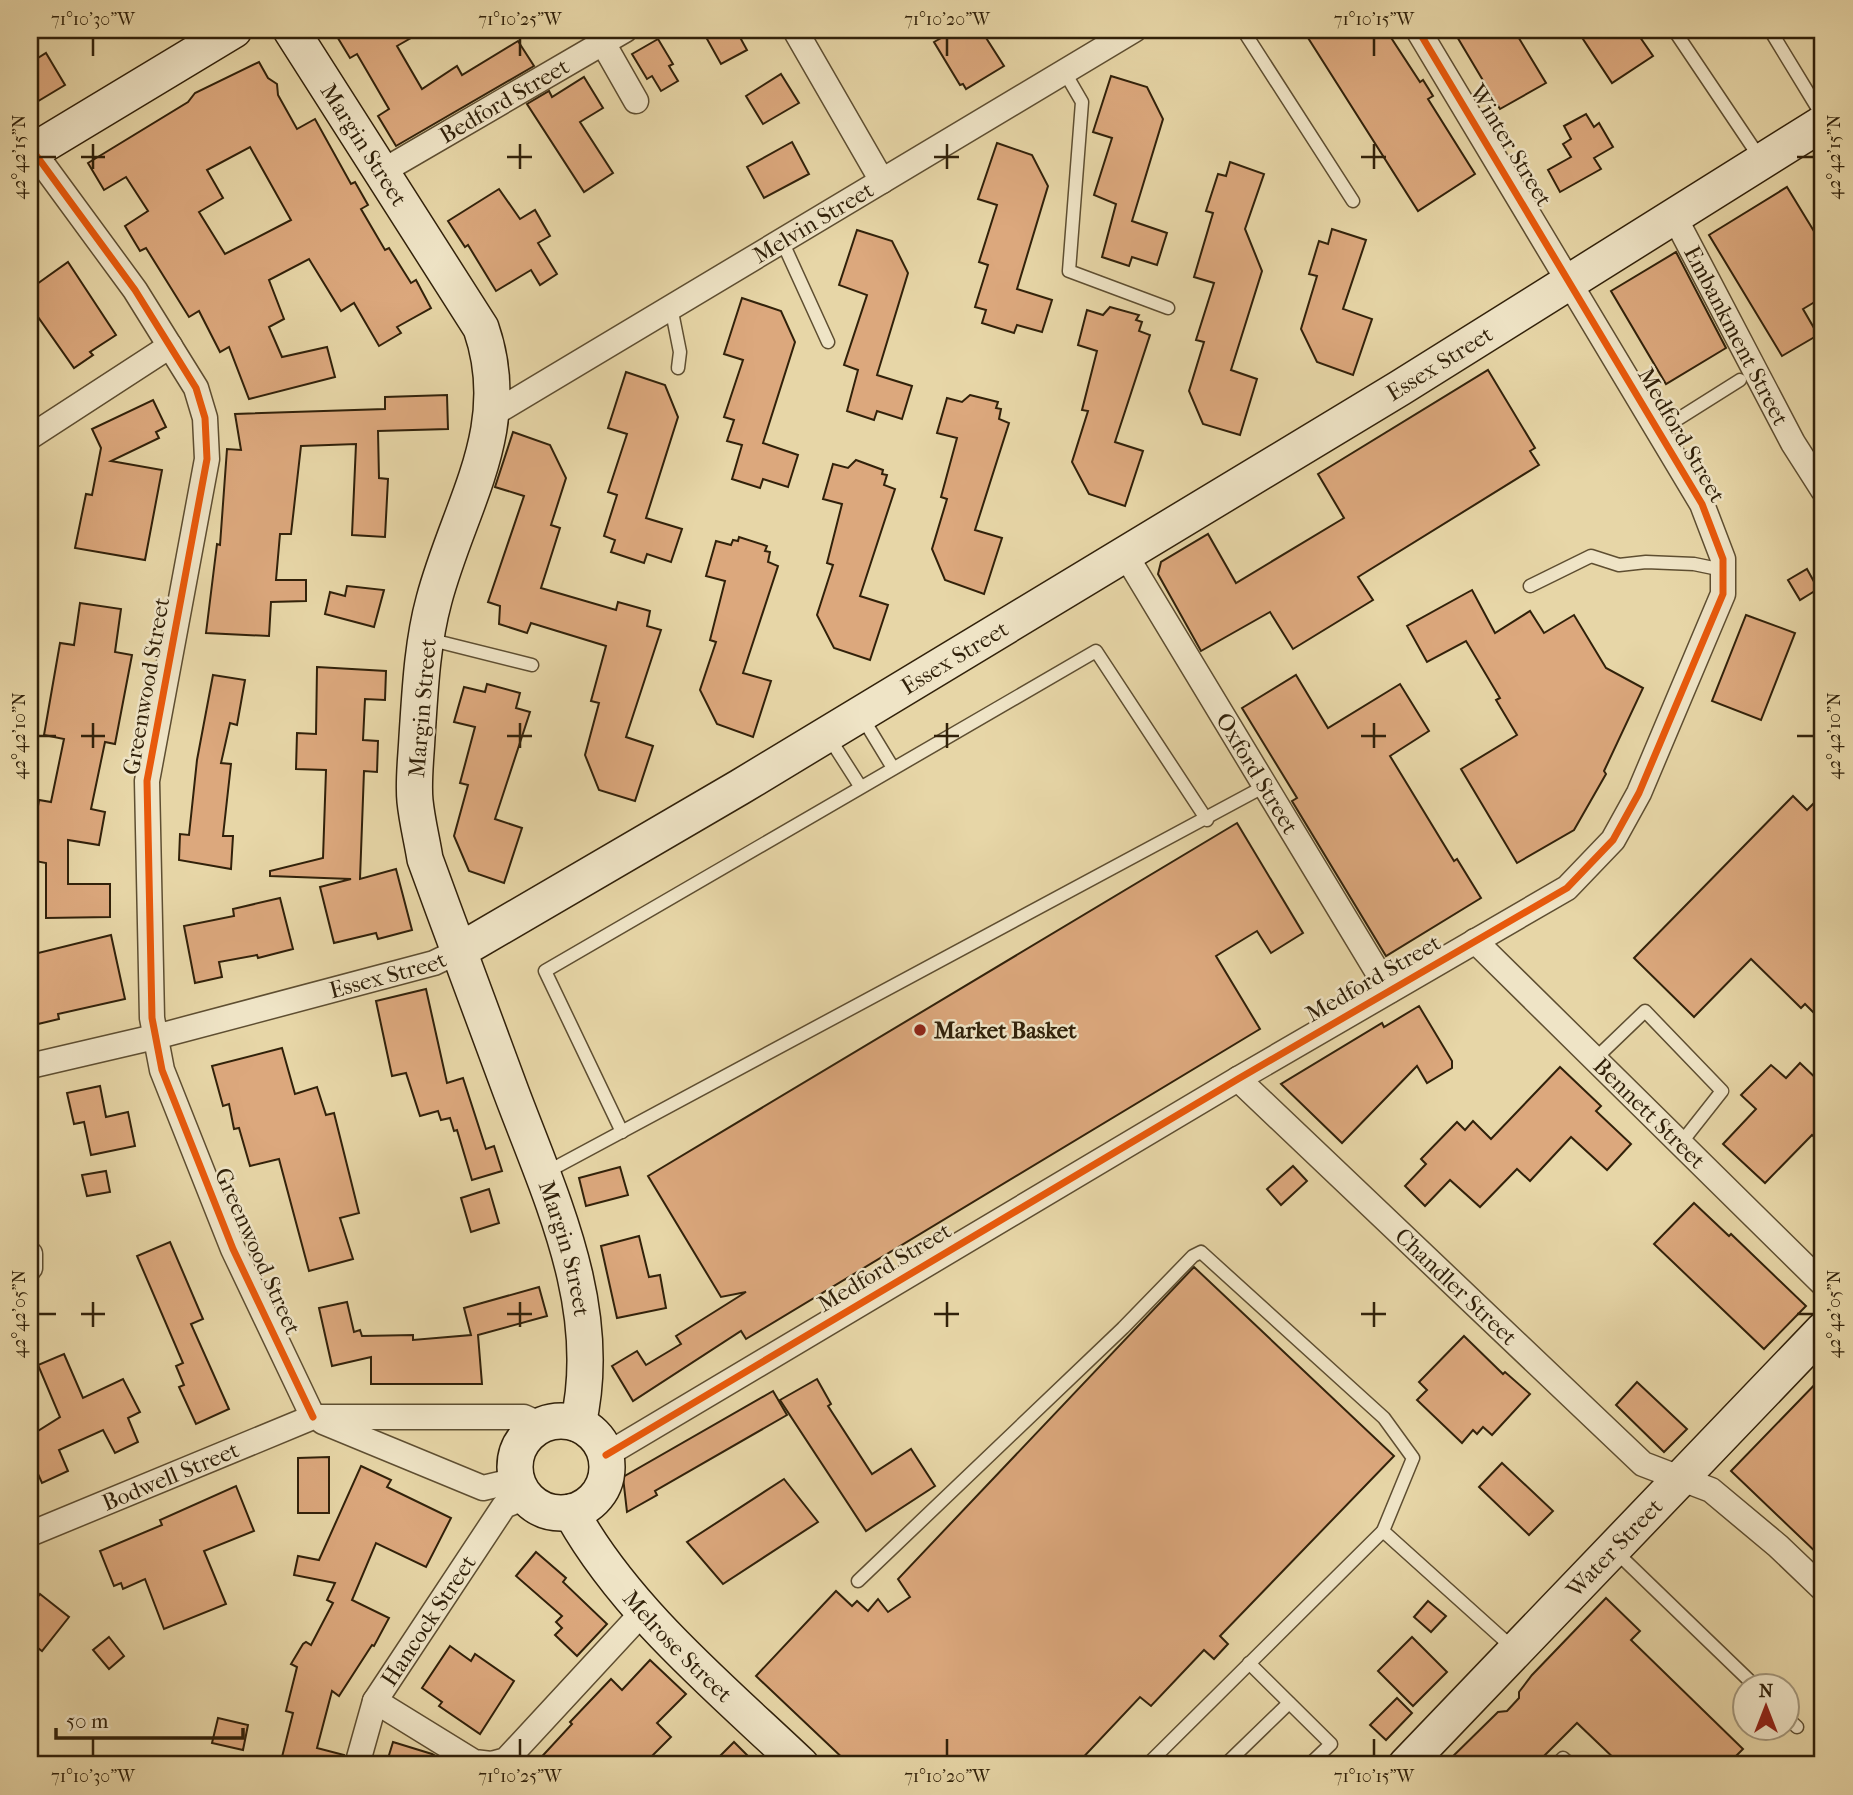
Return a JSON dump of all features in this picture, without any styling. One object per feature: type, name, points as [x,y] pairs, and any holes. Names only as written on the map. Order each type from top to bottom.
[{"type":"main road","points":[[31,152],[234,30]]},
{"type":"main road","name":"Margin Street","points":[[290,30],[383,171],[481,328],[491,358],[493,414],[484,458],[433,602],[421,676],[415,799],[425,859],[573,1259],[586,1353],[586,1380],[578,1423]]},
{"type":"main road","name":"Essex Street","points":[[459,951],[827,735],[1125,554],[1570,282],[1823,120]]},
{"type":"main road","name":"Water Street","points":[[1406,1765],[1823,1330]]},
{"type":"main road","points":[[557,1421],[578,1423],[599,1440],[606,1455],[604,1485],[596,1497],[571,1512],[542,1509],[521,1488],[518,1451],[529,1434],[542,1425],[557,1421]]},
{"type":"main road","name":"Melrose Street","points":[[571,1512],[588,1544],[643,1612],[801,1765]]},
{"type":"street","name":"Bedford Street","points":[[383,171],[625,30]]},
{"type":"street","points":[[795,30],[883,181]]},
{"type":"street","name":"Melvin Street","points":[[493,414],[1134,30]]},
{"type":"street","name":"Winter Street","points":[[1418,30],[1570,282]]},
{"type":"street","points":[[603,43],[636,101]]},
{"type":"street","name":"Greenwood Street","points":[[31,152],[135,290],[196,388],[205,418],[207,459],[147,781],[147,899],[152,1018],[162,1070],[233,1249],[313,1417]]},
{"type":"street","name":"Embankment Street","points":[[1674,216],[1793,443],[1823,490]]},
{"type":"street","name":"Medford Street","points":[[606,1455],[1238,1079],[1567,888],[1614,841],[1639,793],[1723,594],[1723,559],[1702,504],[1570,282]]},
{"type":"street","points":[[30,437],[170,346]]},
{"type":"street","name":"Oxford Street","points":[[1125,554],[1389,991]]},
{"type":"street","name":"Bennett Street","points":[[1475,941],[1823,1284]]},
{"type":"street","name":"Essex Street","points":[[30,1066],[156,1037],[434,963],[459,951]]},
{"type":"street","name":"Chandler Street","points":[[1238,1079],[1643,1464],[1711,1490],[1778,1546],[1823,1589]]},
{"type":"street","points":[[30,1254],[30,1268]]},
{"type":"street","points":[[313,1417],[483,1488],[521,1488]]},
{"type":"street","name":"Bodwell Street","points":[[30,1534],[313,1417],[524,1417],[542,1425]]},
{"type":"street","name":"Hancock Street","points":[[357,1765],[375,1701],[504,1506],[521,1488]]},
{"type":"street","points":[[375,1701],[474,1762],[491,1765],[506,1760],[643,1612]]},
{"type":"lane","points":[[1243,30],[1353,201]]},
{"type":"lane","points":[[1674,30],[1762,161]]},
{"type":"lane","points":[[1770,30],[1823,120]]},
{"type":"lane","points":[[1064,71],[1082,102],[1069,271],[1168,308]]},
{"type":"lane","points":[[782,241],[828,342]]},
{"type":"lane","points":[[671,307],[680,352],[678,368]]},
{"type":"lane","points":[[1659,431],[1740,380]]},
{"type":"lane","points":[[1530,586],[1591,556],[1619,565],[1682,564],[1723,570]]},
{"type":"lane","points":[[427,639],[532,665]]},
{"type":"lane","points":[[622,1132],[545,971],[1096,651],[1207,820]]},
{"type":"lane","points":[[860,715],[893,768]]},
{"type":"lane","points":[[827,735],[860,786]]},
{"type":"lane","points":[[543,1174],[1207,820],[1265,786]]},
{"type":"lane","points":[[1595,1059],[1645,1011],[1722,1091],[1681,1143]]},
{"type":"lane","points":[[858,1581],[1201,1252],[1384,1418],[1413,1458],[1383,1531],[1147,1765]]},
{"type":"lane","points":[[1383,1531],[1516,1651]]},
{"type":"lane","points":[[1614,1549],[1741,1672]]},
{"type":"lane","points":[[1250,1663],[1331,1744],[1309,1765]]},
{"type":"lane","points":[[1225,1765],[1289,1703]]},
{"type":"lane","points":[[1556,1765],[1563,1758],[1571,1765]]},
{"type":"building","points":[[333,30],[425,30],[397,46],[422,89],[457,66],[462,75],[518,41],[534,66],[396,146],[378,116],[389,109],[357,54],[350,58]]},
{"type":"building","points":[[702,30],[736,30],[747,50],[721,64]]},
{"type":"building","points":[[938,30],[981,30],[1004,66],[966,89],[963,84],[960,85],[934,42],[943,37]]},
{"type":"building","points":[[1303,30],[1386,30],[1420,82],[1423,80],[1433,96],[1428,99],[1475,174],[1418,211]]},
{"type":"building","points":[[1453,30],[1514,30],[1546,83],[1500,109]]},
{"type":"building","points":[[1577,30],[1635,30],[1653,56],[1612,83]]},
{"type":"building","points":[[658,39],[673,64],[669,66],[678,81],[661,91],[652,76],[647,79],[632,54]]},
{"type":"building","points":[[46,53],[65,85],[30,106],[30,63]]},
{"type":"building","points":[[259,62],[268,78],[277,84],[278,95],[297,129],[315,119],[351,184],[355,182],[368,205],[361,209],[385,250],[389,248],[411,283],[416,280],[431,308],[397,327],[401,333],[379,346],[354,303],[341,311],[309,259],[269,280],[284,319],[269,327],[282,357],[327,347],[335,377],[249,399],[229,347],[220,352],[199,311],[189,317],[146,248],[140,251],[125,226],[148,211],[126,177],[104,190],[88,163],[188,102],[195,93]],"holes":[[[250,147],[291,220],[225,254],[199,212],[223,198],[207,170]]]},
{"type":"building","points":[[781,74],[799,103],[763,124],[746,96]]},
{"type":"building","points":[[1111,76],[1147,87],[1163,119],[1132,221],[1167,233],[1157,265],[1132,257],[1129,266],[1102,257],[1116,204],[1094,195],[1112,138],[1093,132]]},
{"type":"building","points":[[584,77],[603,108],[580,122],[613,173],[584,192],[527,104],[549,91],[552,97]]},
{"type":"building","points":[[1586,114],[1594,127],[1599,123],[1613,147],[1594,158],[1601,169],[1560,192],[1548,170],[1571,157],[1563,144],[1571,139],[1564,126]]},
{"type":"building","points":[[792,142],[809,174],[764,198],[747,167]]},
{"type":"building","points":[[997,143],[1032,155],[1048,186],[1017,289],[1052,300],[1042,332],[1017,325],[1014,333],[982,323],[986,310],[975,307],[988,265],[979,262],[997,205],[978,199]]},
{"type":"building","points":[[1230,162],[1264,174],[1245,229],[1262,271],[1231,370],[1257,379],[1240,435],[1203,424],[1189,391],[1204,342],[1196,340],[1214,283],[1194,277],[1213,213],[1206,211],[1218,174],[1226,176]]},
{"type":"building","points":[[1787,187],[1823,246],[1823,297],[1803,309],[1818,335],[1782,356],[1709,235]]},
{"type":"building","points":[[499,189],[520,219],[535,210],[550,236],[538,243],[557,274],[540,285],[531,270],[496,291],[468,245],[465,247],[448,221]]},
{"type":"building","points":[[1332,229],[1366,240],[1343,309],[1372,319],[1353,375],[1317,362],[1301,329],[1317,276],[1309,274],[1319,241],[1328,244]]},
{"type":"building","points":[[857,230],[892,241],[908,273],[877,375],[912,386],[902,419],[877,411],[874,420],[847,411],[858,370],[844,365],[867,295],[839,285]]},
{"type":"building","points":[[1676,252],[1726,348],[1666,384],[1611,291]]},
{"type":"building","points":[[68,262],[116,335],[90,352],[93,355],[74,368],[38,317],[30,323],[30,289]]},
{"type":"building","points":[[742,298],[781,311],[795,342],[763,443],[798,455],[788,487],[763,479],[760,488],[732,479],[742,445],[727,441],[734,420],[724,417],[743,360],[724,354]]},
{"type":"building","points":[[1110,307],[1139,315],[1136,320],[1142,322],[1139,331],[1150,335],[1115,442],[1143,451],[1125,506],[1089,494],[1072,462],[1088,411],[1082,410],[1097,351],[1078,345],[1087,310],[1103,315]]},
{"type":"building","points":[[1488,370],[1535,448],[1530,451],[1539,465],[1358,577],[1373,600],[1293,649],[1270,612],[1201,651],[1158,574],[1161,562],[1208,534],[1236,583],[1344,518],[1318,474]]},
{"type":"building","points":[[626,372],[665,385],[678,417],[646,518],[682,529],[671,562],[647,554],[644,563],[611,552],[615,540],[604,536],[617,495],[608,492],[627,434],[608,428]]},
{"type":"building","points":[[447,395],[448,429],[378,431],[379,478],[388,479],[385,537],[352,535],[356,444],[301,446],[291,534],[280,534],[276,580],[306,580],[306,601],[271,602],[269,636],[206,633],[217,544],[220,545],[227,449],[241,450],[235,414],[385,409],[385,397]]},
{"type":"building","points":[[970,395],[998,402],[996,408],[1001,409],[999,419],[1009,423],[975,530],[1002,538],[984,594],[945,580],[932,549],[947,499],[941,497],[957,438],[937,433],[947,398],[962,402]]},
{"type":"building","points":[[153,400],[166,427],[156,432],[159,438],[111,461],[162,470],[145,560],[75,548],[86,494],[92,495],[101,448],[92,429]]},
{"type":"building","points":[[513,432],[550,445],[566,478],[551,525],[560,528],[541,588],[616,610],[618,602],[650,611],[647,626],[661,630],[626,737],[653,746],[635,801],[599,790],[585,755],[599,703],[591,701],[606,646],[531,623],[527,633],[499,624],[500,606],[488,602],[524,496],[495,487]]},
{"type":"building","points":[[856,460],[883,470],[882,474],[887,475],[884,485],[895,489],[860,596],[888,605],[870,660],[834,648],[817,615],[833,565],[827,563],[842,504],[823,499],[833,464],[848,468]]},
{"type":"building","points":[[739,537],[767,546],[765,551],[770,552],[768,562],[778,566],[743,673],[771,681],[753,737],[717,724],[700,690],[716,642],[710,640],[725,581],[706,576],[716,541],[731,545],[733,540],[738,541]]},
{"type":"building","points":[[1807,569],[1818,589],[1800,600],[1788,580]]},
{"type":"building","points":[[347,586],[384,590],[374,627],[325,614],[330,592],[345,596]]},
{"type":"building","points":[[1472,590],[1495,633],[1530,611],[1544,633],[1574,615],[1606,668],[1643,688],[1604,771],[1606,774],[1574,830],[1517,863],[1461,769],[1517,735],[1496,700],[1500,698],[1466,641],[1427,662],[1407,626]]},
{"type":"building","points":[[80,603],[121,609],[115,652],[132,655],[115,744],[105,742],[91,809],[105,812],[99,845],[68,840],[68,884],[110,884],[110,917],[46,918],[46,863],[30,860],[30,823],[35,824],[39,800],[51,802],[64,739],[44,735],[60,643],[74,645]]},
{"type":"building","points":[[1746,615],[1795,633],[1761,720],[1712,701]]},
{"type":"building","points":[[317,667],[386,671],[385,700],[365,699],[363,740],[378,741],[377,772],[364,771],[360,879],[396,869],[412,930],[378,939],[376,933],[334,943],[320,887],[351,879],[270,876],[270,871],[323,858],[326,770],[296,769],[297,733],[316,734]]},
{"type":"building","points":[[213,675],[245,680],[237,725],[230,723],[221,763],[231,764],[223,836],[233,836],[231,869],[179,860],[180,834],[189,835],[197,760]]},
{"type":"building","points":[[1296,675],[1328,728],[1400,684],[1429,731],[1390,756],[1454,861],[1457,859],[1481,898],[1386,956],[1292,801],[1297,798],[1242,708]]},
{"type":"building","points":[[487,684],[520,693],[516,708],[530,712],[495,819],[522,828],[504,883],[469,871],[454,836],[468,785],[460,783],[475,727],[454,722],[464,687],[485,692]]},
{"type":"building","points":[[1823,794],[1823,1022],[1805,1004],[1801,1008],[1751,959],[1694,1017],[1634,958],[1793,796],[1807,810]]},
{"type":"building","points":[[1237,823],[1303,933],[1271,953],[1257,931],[1216,956],[1260,1029],[746,1339],[741,1331],[633,1401],[612,1366],[637,1351],[646,1365],[681,1344],[676,1336],[746,1292],[721,1297],[648,1176]]},
{"type":"building","points":[[280,898],[293,949],[258,958],[257,955],[219,962],[222,977],[195,983],[184,926],[234,916],[233,909]]},
{"type":"building","points":[[111,935],[125,999],[58,1014],[59,1019],[38,1024],[37,1021],[30,1022],[30,955]]},
{"type":"building","points":[[426,989],[447,1083],[463,1078],[486,1149],[494,1146],[502,1171],[472,1180],[457,1130],[454,1131],[450,1118],[441,1120],[438,1111],[420,1116],[406,1073],[392,1076],[376,1001]]},
{"type":"building","points":[[1419,1006],[1452,1061],[1452,1068],[1427,1083],[1417,1066],[1342,1143],[1281,1084],[1382,1023],[1384,1027]]},
{"type":"building","points":[[282,1048],[295,1094],[317,1087],[326,1115],[334,1113],[359,1213],[340,1218],[353,1259],[309,1271],[279,1159],[250,1166],[239,1128],[234,1129],[229,1104],[223,1106],[212,1066]]},
{"type":"building","points":[[1800,1063],[1823,1085],[1823,1145],[1812,1135],[1765,1183],[1723,1144],[1756,1109],[1741,1095],[1771,1065],[1786,1078]]},
{"type":"building","points":[[1560,1067],[1601,1106],[1596,1111],[1631,1144],[1607,1170],[1571,1137],[1530,1181],[1517,1169],[1480,1207],[1450,1180],[1425,1206],[1405,1186],[1426,1164],[1421,1159],[1457,1122],[1465,1130],[1473,1121],[1491,1139]]},
{"type":"building","points":[[100,1086],[106,1117],[128,1112],[135,1146],[91,1155],[84,1122],[74,1124],[67,1093]]},
{"type":"building","points":[[1293,1166],[1307,1181],[1281,1205],[1267,1189]]},
{"type":"building","points":[[620,1167],[628,1195],[586,1206],[579,1178]]},
{"type":"building","points":[[106,1171],[110,1192],[87,1196],[82,1175]]},
{"type":"building","points":[[489,1189],[499,1223],[471,1232],[461,1198]]},
{"type":"building","points":[[1694,1203],[1729,1236],[1731,1234],[1806,1306],[1764,1349],[1654,1244]]},
{"type":"building","points":[[639,1236],[649,1277],[660,1275],[666,1308],[617,1318],[601,1246]]},
{"type":"building","points":[[170,1242],[203,1319],[191,1324],[229,1409],[196,1424],[179,1387],[184,1385],[176,1366],[183,1363],[137,1256]]},
{"type":"building","points":[[1194,1267],[1394,1456],[1220,1636],[1228,1644],[1214,1659],[1204,1650],[1151,1706],[1140,1697],[1076,1765],[850,1765],[756,1676],[836,1591],[852,1606],[857,1601],[868,1611],[878,1599],[888,1612],[910,1597],[898,1579]]},
{"type":"building","points":[[539,1287],[547,1316],[478,1335],[482,1384],[371,1384],[371,1357],[332,1366],[319,1308],[347,1302],[354,1332],[360,1330],[362,1336],[413,1335],[413,1340],[471,1335],[464,1308]]},
{"type":"building","points":[[1464,1336],[1503,1374],[1505,1372],[1530,1394],[1492,1435],[1483,1427],[1477,1434],[1473,1430],[1462,1443],[1417,1400],[1427,1390],[1419,1382]]},
{"type":"building","points":[[64,1354],[83,1398],[123,1379],[140,1412],[128,1418],[138,1442],[115,1453],[103,1430],[59,1450],[68,1471],[42,1483],[30,1456],[30,1436],[60,1417],[38,1365]]},
{"type":"building","points":[[1823,1376],[1823,1559],[1731,1471]]},
{"type":"building","points":[[817,1379],[831,1404],[828,1406],[872,1474],[911,1449],[935,1486],[866,1531],[780,1400]]},
{"type":"building","points":[[1637,1382],[1687,1429],[1664,1452],[1616,1405]]},
{"type":"building","points":[[773,1391],[787,1415],[655,1491],[657,1495],[627,1512],[623,1477]]},
{"type":"building","points":[[329,1457],[329,1513],[298,1513],[298,1458]]},
{"type":"building","points":[[1502,1463],[1553,1511],[1529,1535],[1479,1487]]},
{"type":"building","points":[[361,1466],[391,1480],[387,1487],[451,1518],[426,1567],[376,1543],[352,1600],[389,1618],[374,1646],[372,1645],[339,1696],[332,1691],[317,1748],[344,1755],[343,1765],[280,1765],[293,1713],[286,1711],[297,1667],[291,1664],[303,1644],[306,1642],[311,1645],[333,1603],[327,1600],[335,1583],[294,1575],[298,1556],[319,1560]]},
{"type":"building","points":[[784,1479],[818,1522],[723,1584],[687,1542]]},
{"type":"building","points":[[236,1486],[254,1531],[204,1551],[226,1604],[164,1629],[145,1579],[123,1589],[121,1583],[114,1586],[100,1551],[162,1525],[160,1520]]},
{"type":"building","points":[[536,1552],[566,1578],[563,1582],[607,1624],[577,1656],[555,1635],[562,1628],[556,1622],[562,1616],[516,1576]]},
{"type":"building","points":[[40,1594],[69,1617],[42,1651],[30,1642],[30,1606]]},
{"type":"building","points":[[1606,1598],[1640,1631],[1631,1640],[1730,1736],[1730,1742],[1736,1742],[1743,1749],[1727,1765],[1621,1765],[1577,1723],[1535,1765],[1444,1765],[1498,1712],[1507,1711],[1519,1698],[1519,1692]]},
{"type":"building","points":[[1428,1601],[1446,1616],[1431,1632],[1414,1617]]},
{"type":"building","points":[[109,1637],[124,1656],[109,1669],[93,1650]]},
{"type":"building","points":[[1412,1637],[1447,1672],[1413,1706],[1378,1671]]},
{"type":"building","points":[[450,1646],[471,1661],[475,1654],[514,1681],[480,1734],[439,1706],[442,1702],[422,1688]]},
{"type":"building","points":[[650,1660],[686,1694],[657,1723],[671,1737],[643,1765],[534,1765],[611,1679],[622,1690]]},
{"type":"building","points":[[1397,1698],[1412,1713],[1386,1740],[1370,1725]]},
{"type":"building","points":[[218,1718],[248,1725],[243,1750],[212,1743]]},
{"type":"building","points":[[393,1742],[432,1754],[451,1765],[386,1765]]},
{"type":"building","points":[[734,1742],[757,1765],[711,1765]]},
{"type":"cycle path","points":[[606,1455],[1238,1079],[1567,888],[1613,840],[1639,793],[1723,594],[1723,559],[1702,504],[1418,30]]},
{"type":"cycle path","points":[[33,151],[135,290],[196,388],[205,418],[207,459],[147,781],[152,1018],[162,1070],[233,1249],[313,1417]]},
{"type":"place","name":"Market Basket","points":[[920,1030]]}]
